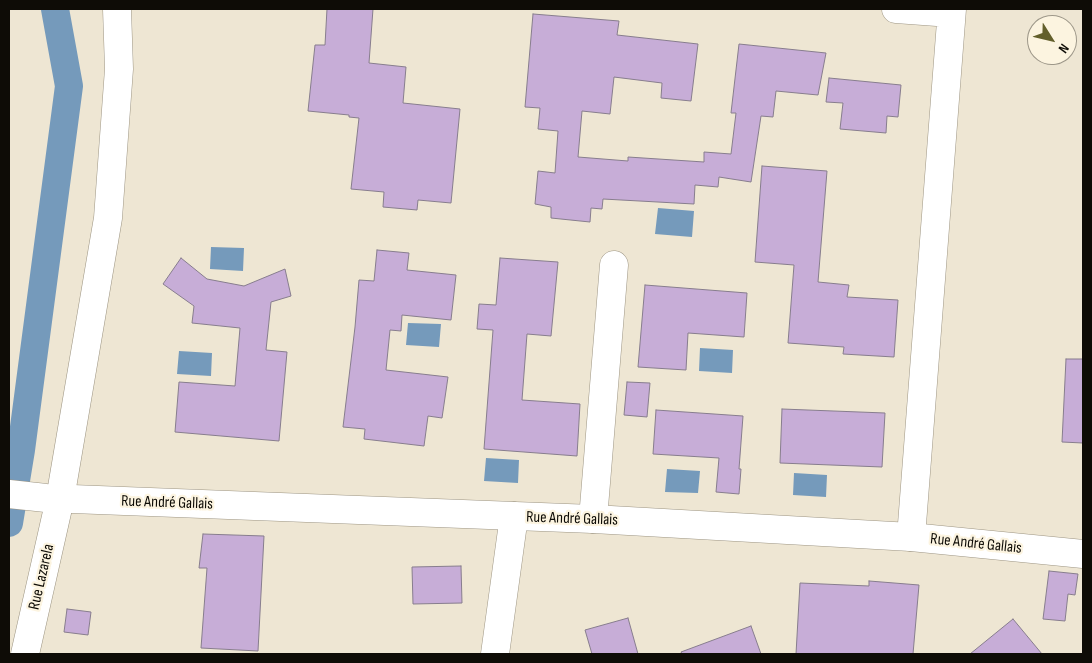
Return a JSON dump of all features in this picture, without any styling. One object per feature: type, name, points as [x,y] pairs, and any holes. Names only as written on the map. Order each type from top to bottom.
[{"type":"street","name":"Rue Lazarela","points":[[25,654],[108,218],[119,69],[117,9]]},
{"type":"street","points":[[896,9],[952,11],[911,537]]},
{"type":"street","points":[[593,519],[614,265]]},
{"type":"street","name":"Rue André Gallais","points":[[9,494],[53,499],[593,519],[911,537],[1083,554]]},
{"type":"street","points":[[495,654],[514,516]]},
{"type":"water","points":[[658,208],[694,211],[692,237],[655,234]]},
{"type":"water","points":[[211,247],[244,248],[243,271],[210,269]]},
{"type":"water","points":[[408,323],[441,324],[439,347],[406,345]]},
{"type":"water","points":[[700,348],[733,350],[732,373],[699,371]]},
{"type":"water","points":[[179,351],[212,353],[211,376],[177,374]]},
{"type":"water","points":[[486,458],[519,460],[518,483],[484,481]]},
{"type":"water","points":[[667,469],[700,471],[698,493],[665,492]]},
{"type":"water","points":[[794,473],[827,475],[826,497],[793,495]]},
{"type":"building","points":[[327,9],[373,9],[369,63],[406,67],[403,103],[460,109],[451,203],[418,200],[417,210],[383,207],[384,192],[351,189],[359,118],[349,117],[349,115],[308,111],[315,45],[325,45]]},
{"type":"building","points":[[533,14],[619,21],[617,35],[698,44],[691,101],[661,98],[662,83],[614,77],[610,114],[582,111],[578,157],[628,161],[628,157],[704,162],[704,152],[731,154],[736,113],[731,113],[739,44],[826,53],[818,95],[776,91],[773,117],[761,116],[751,182],[719,177],[718,187],[695,185],[694,204],[603,199],[602,209],[591,208],[590,222],[551,218],[551,207],[535,204],[538,171],[555,173],[558,131],[538,129],[540,108],[525,107]]},
{"type":"building","points":[[829,78],[901,85],[898,117],[887,116],[886,133],[840,129],[843,103],[826,102]]},
{"type":"building","points":[[762,166],[827,171],[818,282],[849,285],[847,297],[898,300],[894,357],[843,354],[844,347],[788,343],[794,265],[755,262]]},
{"type":"building","points":[[377,250],[409,253],[407,270],[456,275],[451,320],[402,315],[401,331],[390,330],[386,370],[448,377],[442,418],[428,416],[424,446],[364,439],[365,429],[343,427],[359,280],[374,281]]},
{"type":"building","points":[[181,258],[207,279],[244,286],[285,269],[291,296],[271,302],[266,350],[287,352],[279,441],[175,432],[179,382],[235,386],[240,328],[192,323],[194,306],[163,284]]},
{"type":"building","points":[[500,258],[558,262],[551,336],[527,334],[522,400],[580,404],[577,456],[484,449],[493,330],[477,329],[479,304],[496,305]]},
{"type":"building","points":[[645,285],[747,293],[744,337],[688,333],[686,370],[638,367]]},
{"type":"building","points":[[1066,359],[1083,359],[1083,443],[1062,442]]},
{"type":"building","points":[[627,382],[650,383],[647,417],[624,415]]},
{"type":"building","points":[[782,409],[885,413],[882,467],[780,463]]},
{"type":"building","points":[[656,410],[743,416],[739,494],[716,492],[719,458],[653,454]]},
{"type":"building","points":[[203,534],[264,536],[258,651],[201,648],[207,568],[199,568]]},
{"type":"building","points":[[461,566],[462,603],[413,604],[412,567]]},
{"type":"building","points":[[1049,571],[1078,574],[1075,595],[1068,594],[1065,621],[1043,619]]},
{"type":"building","points":[[869,581],[919,585],[913,654],[796,654],[800,583],[869,586]]},
{"type":"building","points":[[67,609],[91,612],[88,635],[64,632]]},
{"type":"building","points":[[628,618],[638,654],[592,654],[585,630]]},
{"type":"building","points":[[1013,619],[1042,654],[970,654]]},
{"type":"building","points":[[751,626],[761,654],[682,654],[681,652]]},
{"type":"waterway","points":[[9,523],[21,450],[69,86],[55,9]]}]
